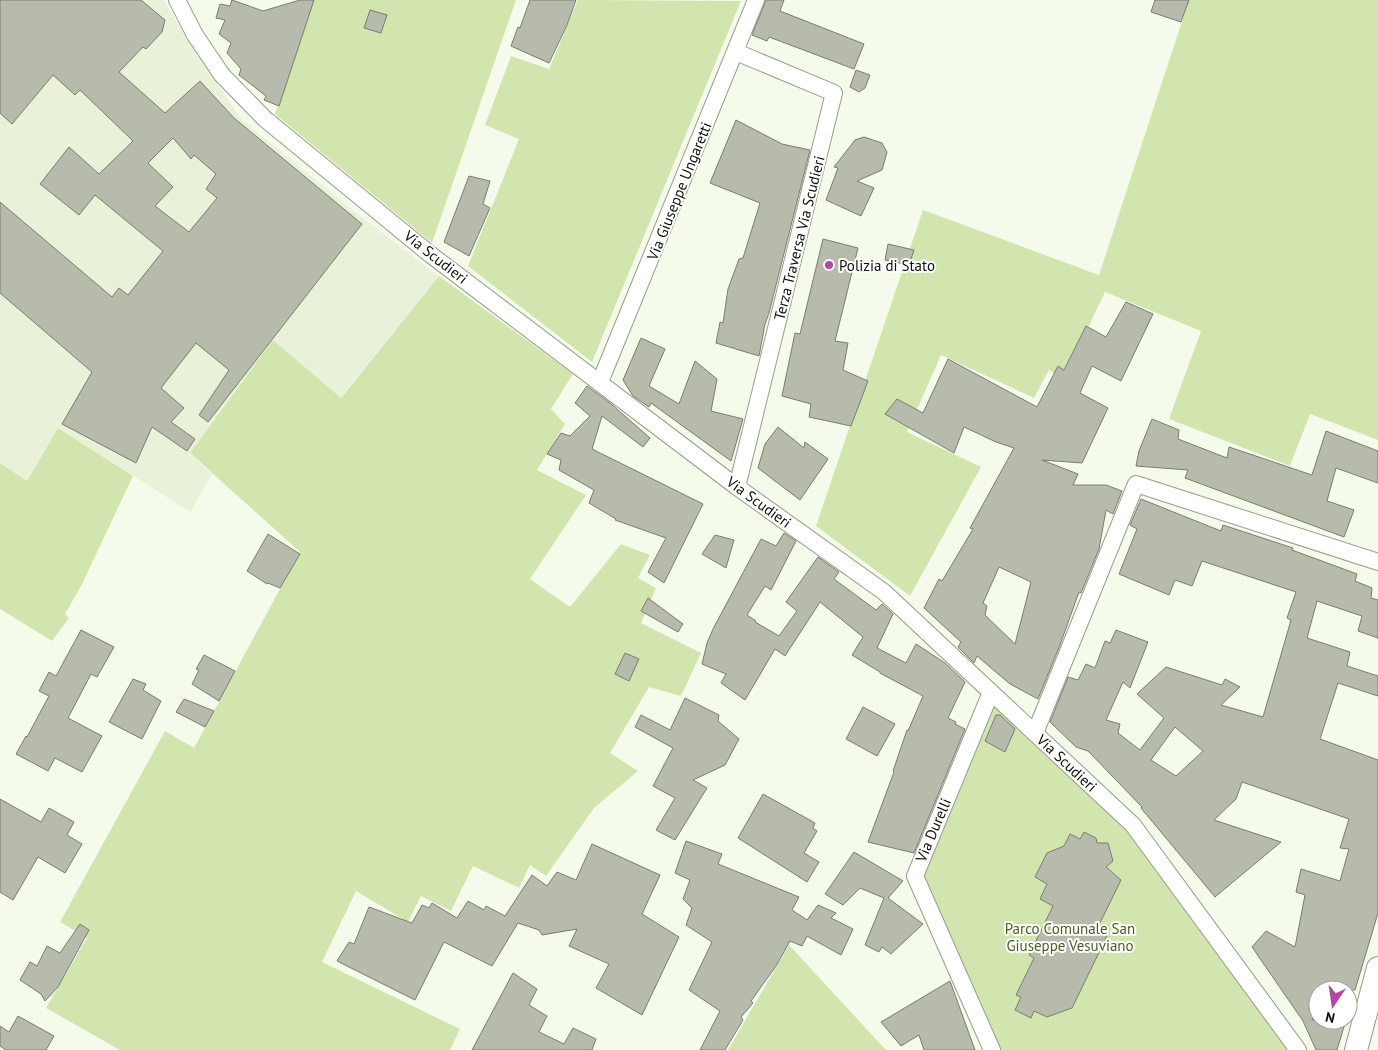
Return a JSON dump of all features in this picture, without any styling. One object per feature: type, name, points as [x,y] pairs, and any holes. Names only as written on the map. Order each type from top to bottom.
[{"type":"main road","points":[[1356,1050],[1378,968]]},
{"type":"street","name":"Via Scudieri","points":[[177,0],[195,35],[222,75],[265,119],[431,255],[737,486],[884,592],[1133,824],[1298,1050]]},
{"type":"street","name":"Via Giuseppe Ungaretti","points":[[600,382],[756,0]]},
{"type":"street","name":"Terza Traversa Via Scudieri","points":[[736,52],[834,93],[737,486]]},
{"type":"street","points":[[1035,734],[1136,484],[1378,562]]},
{"type":"street","name":"Via Durelli","points":[[991,692],[914,876],[992,1050]]},
{"type":"shaded area","points":[[51,0],[163,0],[240,118],[364,219],[439,276],[340,398],[273,340],[190,454],[212,474],[190,512],[58,428],[27,481],[0,463],[0,15]]},
{"type":"green space","points":[[312,0],[516,0],[432,243],[275,114]]},
{"type":"green space","points":[[578,0],[741,1],[592,362],[468,266],[519,139],[485,125],[511,56],[549,69]]},
{"type":"green space","points":[[1189,0],[1378,0],[1378,440],[1310,414],[1290,466],[1169,419],[1201,331],[1105,292],[1063,380],[1049,370],[1034,398],[941,355],[907,432],[981,467],[910,596],[816,526],[923,210],[1099,275]]},
{"type":"green space","points":[[439,276],[573,374],[551,409],[565,424],[537,470],[586,495],[530,579],[570,607],[621,544],[650,555],[638,578],[656,588],[641,623],[701,653],[681,696],[649,687],[610,753],[638,771],[594,808],[546,876],[530,865],[519,888],[473,866],[451,911],[421,896],[408,922],[356,891],[322,962],[460,1029],[450,1050],[120,1050],[46,1008],[87,938],[60,922],[165,731],[194,748],[300,552],[190,453],[273,340],[341,398]]},
{"type":"green space","points":[[58,428],[133,476],[81,586],[65,614],[69,618],[52,641],[0,609],[0,463],[27,481]]},
{"type":"green space","name":"Parco Comunale San Giuseppe Vesuviano","points":[[993,705],[1129,830],[1288,1050],[999,1050],[921,876]]},
{"type":"green space","points":[[789,945],[886,1050],[728,1050]]},
{"type":"building","points":[[0,0],[141,0],[165,20],[162,32],[146,49],[143,47],[119,72],[165,113],[200,81],[234,118],[362,224],[208,422],[199,415],[229,370],[196,343],[161,388],[184,408],[171,422],[195,439],[187,451],[152,427],[136,463],[62,424],[92,372],[0,293],[0,202],[112,297],[119,288],[128,295],[163,251],[95,195],[79,215],[40,184],[69,147],[99,174],[133,141],[80,90],[75,95],[53,75],[12,124],[0,113]],"holes":[[[173,138],[191,159],[194,155],[216,174],[206,189],[217,198],[189,232],[155,206],[173,187],[148,163]]]},
{"type":"building","points":[[232,0],[263,11],[300,0],[314,0],[279,106],[264,100],[266,96],[239,75],[241,69],[227,53],[231,43],[219,34],[225,20],[216,18],[220,4],[230,6]]},
{"type":"building","points":[[530,0],[576,0],[567,25],[549,63],[511,46]]},
{"type":"building","points":[[766,0],[784,0],[780,11],[864,44],[854,69],[769,37],[767,41],[752,35]]},
{"type":"building","points":[[1155,0],[1189,0],[1181,22],[1151,12]]},
{"type":"building","points":[[370,10],[387,15],[381,33],[364,28]]},
{"type":"building","points":[[856,70],[870,75],[865,88],[859,92],[850,87]]},
{"type":"building","points":[[736,120],[782,144],[810,150],[765,324],[759,356],[716,343],[720,322],[723,323],[728,289],[739,259],[743,258],[760,203],[710,183]]},
{"type":"building","points":[[864,137],[882,143],[887,152],[882,170],[857,181],[874,188],[861,216],[826,200],[838,168],[834,167],[855,140]]},
{"type":"building","points":[[469,176],[490,181],[483,204],[490,208],[469,256],[444,242]]},
{"type":"building","points":[[823,239],[858,248],[835,341],[848,343],[843,370],[868,381],[851,426],[809,417],[811,404],[782,396],[795,333],[800,334]]},
{"type":"building","points":[[888,244],[914,250],[909,265],[885,260]]},
{"type":"building","points":[[1126,302],[1153,314],[1121,381],[1092,366],[1080,393],[1108,408],[1082,463],[1042,460],[1078,474],[1073,485],[1106,485],[1122,491],[1113,514],[1106,510],[1099,549],[1081,593],[1079,592],[1038,699],[1010,684],[977,656],[974,663],[958,647],[961,642],[924,608],[939,579],[942,581],[973,529],[970,528],[1014,448],[964,427],[954,453],[885,414],[897,399],[923,413],[948,359],[1037,407],[1058,366],[1064,370],[1086,326],[1106,337]],"holes":[[[999,567],[1031,582],[1015,644],[985,615],[987,606],[983,603]]]},
{"type":"building","points":[[641,338],[665,349],[649,386],[679,404],[695,361],[717,379],[711,411],[743,419],[731,461],[651,403],[649,407],[633,396],[623,380]]},
{"type":"building","points":[[587,386],[610,403],[650,438],[643,447],[602,416],[592,449],[703,504],[664,583],[648,572],[666,538],[615,520],[589,503],[594,490],[559,470],[561,460],[547,454],[561,433],[570,436],[590,416],[575,403]]},
{"type":"building","points":[[1152,419],[1179,430],[1178,439],[1227,458],[1229,447],[1312,475],[1326,431],[1378,451],[1378,483],[1336,468],[1327,501],[1354,510],[1344,537],[1185,478],[1188,470],[1136,466],[1139,451]]},
{"type":"building","points":[[778,427],[804,448],[805,442],[828,459],[800,500],[758,468],[765,444]]},
{"type":"building","points":[[1141,499],[1221,531],[1223,525],[1293,548],[1292,550],[1357,574],[1355,581],[1372,588],[1371,598],[1378,600],[1378,638],[1358,631],[1362,616],[1317,601],[1307,638],[1350,652],[1347,666],[1378,676],[1378,696],[1338,683],[1320,739],[1378,760],[1378,913],[1358,980],[1308,980],[1308,1030],[1343,1030],[1337,1050],[1316,1050],[1303,1021],[1252,947],[1266,931],[1295,947],[1305,895],[1296,892],[1301,869],[1340,881],[1349,849],[1340,848],[1349,819],[1242,782],[1236,799],[1214,820],[1281,842],[1215,897],[1142,807],[1088,751],[1076,747],[1050,722],[1068,677],[1078,680],[1086,664],[1095,668],[1105,641],[1110,643],[1116,630],[1148,642],[1130,688],[1123,682],[1106,720],[1120,724],[1118,733],[1140,750],[1164,718],[1137,694],[1166,667],[1222,685],[1225,679],[1240,687],[1221,705],[1263,717],[1291,620],[1287,618],[1296,592],[1202,561],[1192,586],[1175,580],[1169,595],[1119,574],[1137,529],[1130,525]],"holes":[[[1175,727],[1203,751],[1176,776],[1151,760]]]},
{"type":"building","points":[[784,533],[796,541],[771,590],[765,586],[747,615],[755,622],[779,636],[797,611],[786,602],[818,557],[839,572],[834,579],[876,610],[882,604],[893,614],[877,648],[906,663],[916,644],[945,663],[965,682],[948,718],[965,729],[914,853],[868,842],[894,772],[907,730],[923,696],[880,673],[852,655],[863,637],[820,602],[785,656],[775,649],[745,700],[721,683],[726,674],[702,664],[707,643],[713,629],[761,539],[776,546]]},
{"type":"building","points":[[268,534],[300,554],[280,588],[267,584],[247,571]]},
{"type":"building","points":[[715,535],[734,540],[726,568],[702,554]]},
{"type":"building","points":[[648,598],[683,624],[678,632],[641,611]]},
{"type":"building","points":[[81,630],[114,647],[97,677],[91,674],[68,718],[102,736],[82,772],[55,758],[48,771],[16,754],[49,696],[39,691],[49,672],[56,676]]},
{"type":"building","points":[[625,653],[639,659],[629,681],[615,674]]},
{"type":"building","points":[[204,655],[235,671],[219,701],[192,684],[199,670],[196,669]]},
{"type":"building","points":[[133,679],[146,684],[143,690],[161,701],[142,739],[109,722]]},
{"type":"building","points":[[685,698],[719,715],[718,721],[739,739],[725,765],[693,780],[707,788],[675,840],[656,830],[675,798],[653,786],[673,748],[635,727],[641,715],[670,730]]},
{"type":"building","points":[[184,699],[214,711],[205,727],[176,712]]},
{"type":"building","points":[[863,707],[895,724],[877,756],[846,739]]},
{"type":"building","points":[[996,715],[1000,715],[1015,729],[1005,752],[985,741]]},
{"type":"building","points":[[763,794],[815,823],[813,828],[817,831],[804,853],[819,862],[807,882],[738,838]]},
{"type":"building","points":[[0,799],[41,822],[49,808],[74,822],[67,835],[82,844],[65,873],[38,857],[13,900],[0,892]]},
{"type":"building","points":[[1084,832],[1096,838],[1097,843],[1108,843],[1113,861],[1106,867],[1121,880],[1096,931],[1107,936],[1072,1008],[1047,1017],[1034,1011],[1031,1018],[1015,1010],[1021,997],[1016,995],[1034,958],[1029,955],[1053,906],[1040,899],[1047,884],[1035,877],[1047,853],[1064,846],[1070,834],[1080,839]]},
{"type":"building","points":[[686,841],[722,854],[718,864],[799,897],[792,910],[807,920],[818,905],[836,913],[831,918],[853,929],[841,955],[807,936],[802,946],[790,941],[776,966],[751,1001],[753,1003],[741,1017],[743,1020],[725,1050],[700,1050],[720,1011],[689,990],[712,942],[686,925],[692,908],[683,899],[690,880],[675,873]]},
{"type":"building","points":[[592,844],[660,875],[642,914],[679,937],[642,1015],[596,988],[609,964],[569,946],[577,929],[542,935],[539,930],[518,923],[492,966],[444,942],[415,1000],[337,961],[349,942],[354,944],[369,907],[412,923],[422,905],[429,908],[432,903],[457,918],[468,901],[484,910],[486,906],[505,916],[532,875],[547,886],[557,872],[576,880]]},
{"type":"building","points":[[854,852],[903,881],[888,898],[923,924],[891,954],[882,947],[879,952],[865,945],[884,898],[860,888],[843,905],[825,894]]},
{"type":"building","points":[[80,924],[89,930],[58,987],[45,1001],[41,994],[20,980],[30,962],[37,966],[47,946],[60,953]]},
{"type":"building","points":[[513,973],[537,989],[529,1005],[547,1016],[539,1032],[564,1044],[573,1028],[596,1039],[592,1050],[472,1050]]},
{"type":"building","points":[[950,981],[975,1050],[924,1050],[919,1035],[901,1046],[881,1022]]},
{"type":"building","points":[[18,1016],[54,1036],[46,1050],[6,1050],[0,1046],[0,1026],[9,1032]]},
{"type":"place","name":"Polizia di Stato","points":[[829,265]]}]
